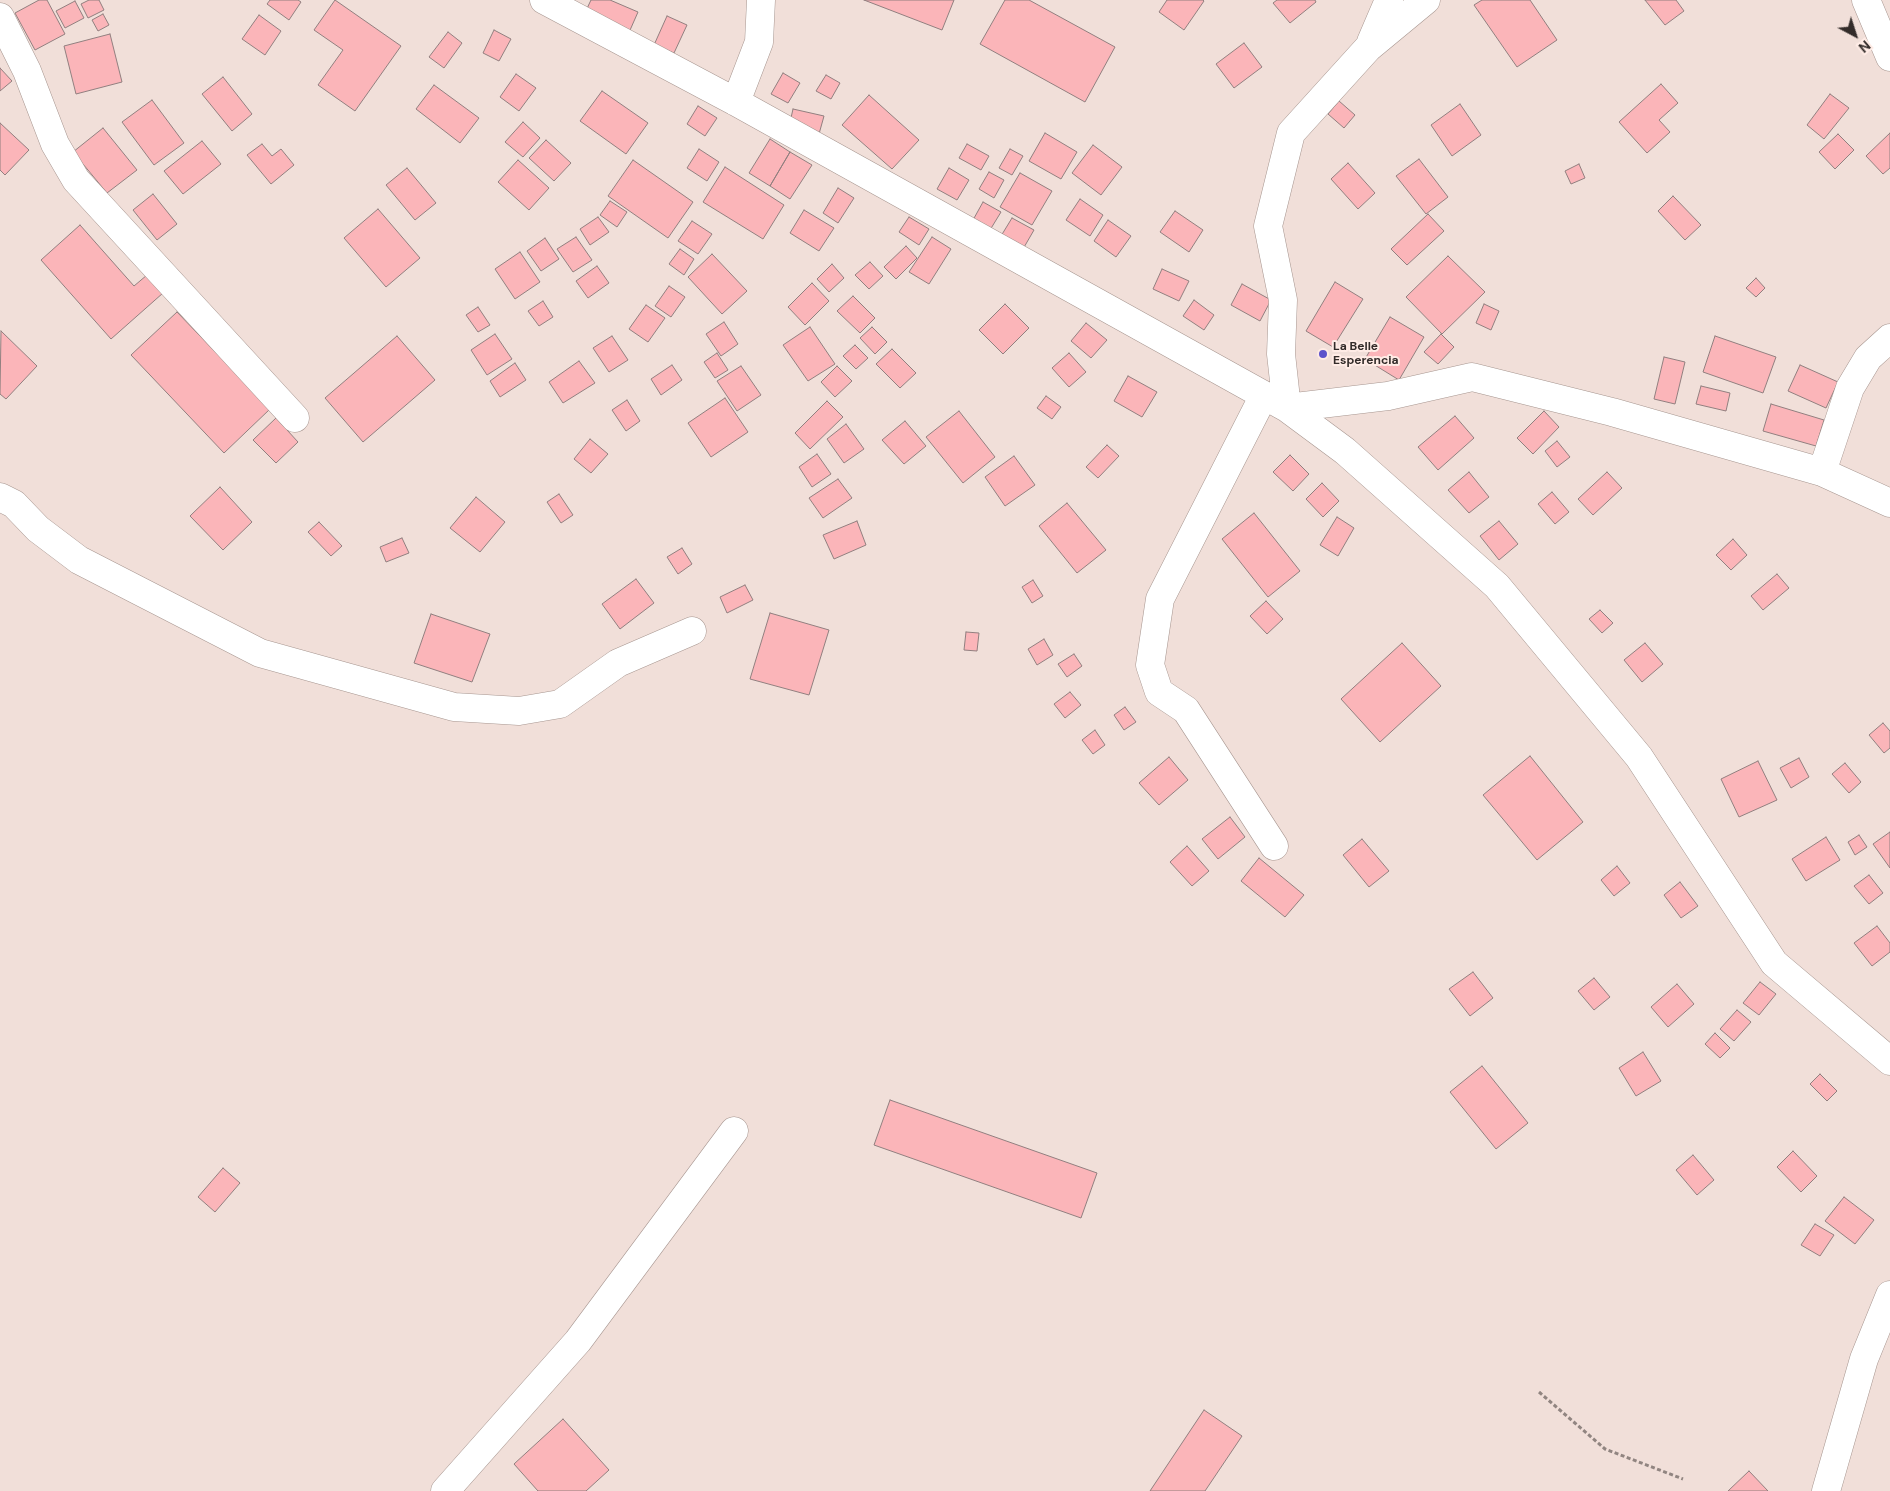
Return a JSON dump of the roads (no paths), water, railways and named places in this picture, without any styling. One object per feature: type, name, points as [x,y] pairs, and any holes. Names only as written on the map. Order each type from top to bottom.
[{"type":"street","points":[[544,0],[736,102],[1276,402],[1345,451],[1497,586],[1639,757],[1774,962],[1890,1061]]},
{"type":"street","points":[[736,102],[759,42],[761,0]]},
{"type":"street","points":[[1368,48],[1389,0]]},
{"type":"street","points":[[1274,846],[1186,710],[1159,692],[1150,665],[1160,599],[1276,402],[1281,354],[1283,300],[1268,226],[1291,133],[1368,48],[1426,0]]},
{"type":"street","points":[[1866,0],[1890,57]]},
{"type":"street","points":[[0,17],[27,71],[55,144],[76,180],[295,418]]},
{"type":"street","points":[[1822,472],[1850,388],[1868,358],[1890,338]]},
{"type":"street","points":[[1276,402],[1388,396],[1472,377],[1612,412],[1822,472],[1890,503]]},
{"type":"street","points":[[0,497],[14,504],[38,529],[79,560],[260,653],[454,707],[519,711],[560,704],[618,663],[692,631]]},
{"type":"street","points":[[445,1491],[578,1341],[734,1131]]},
{"type":"street","points":[[1826,1491],[1864,1359],[1890,1294]]},
{"type":"place","name":"La Belle Esperencia","points":[[1323,354]]}]
